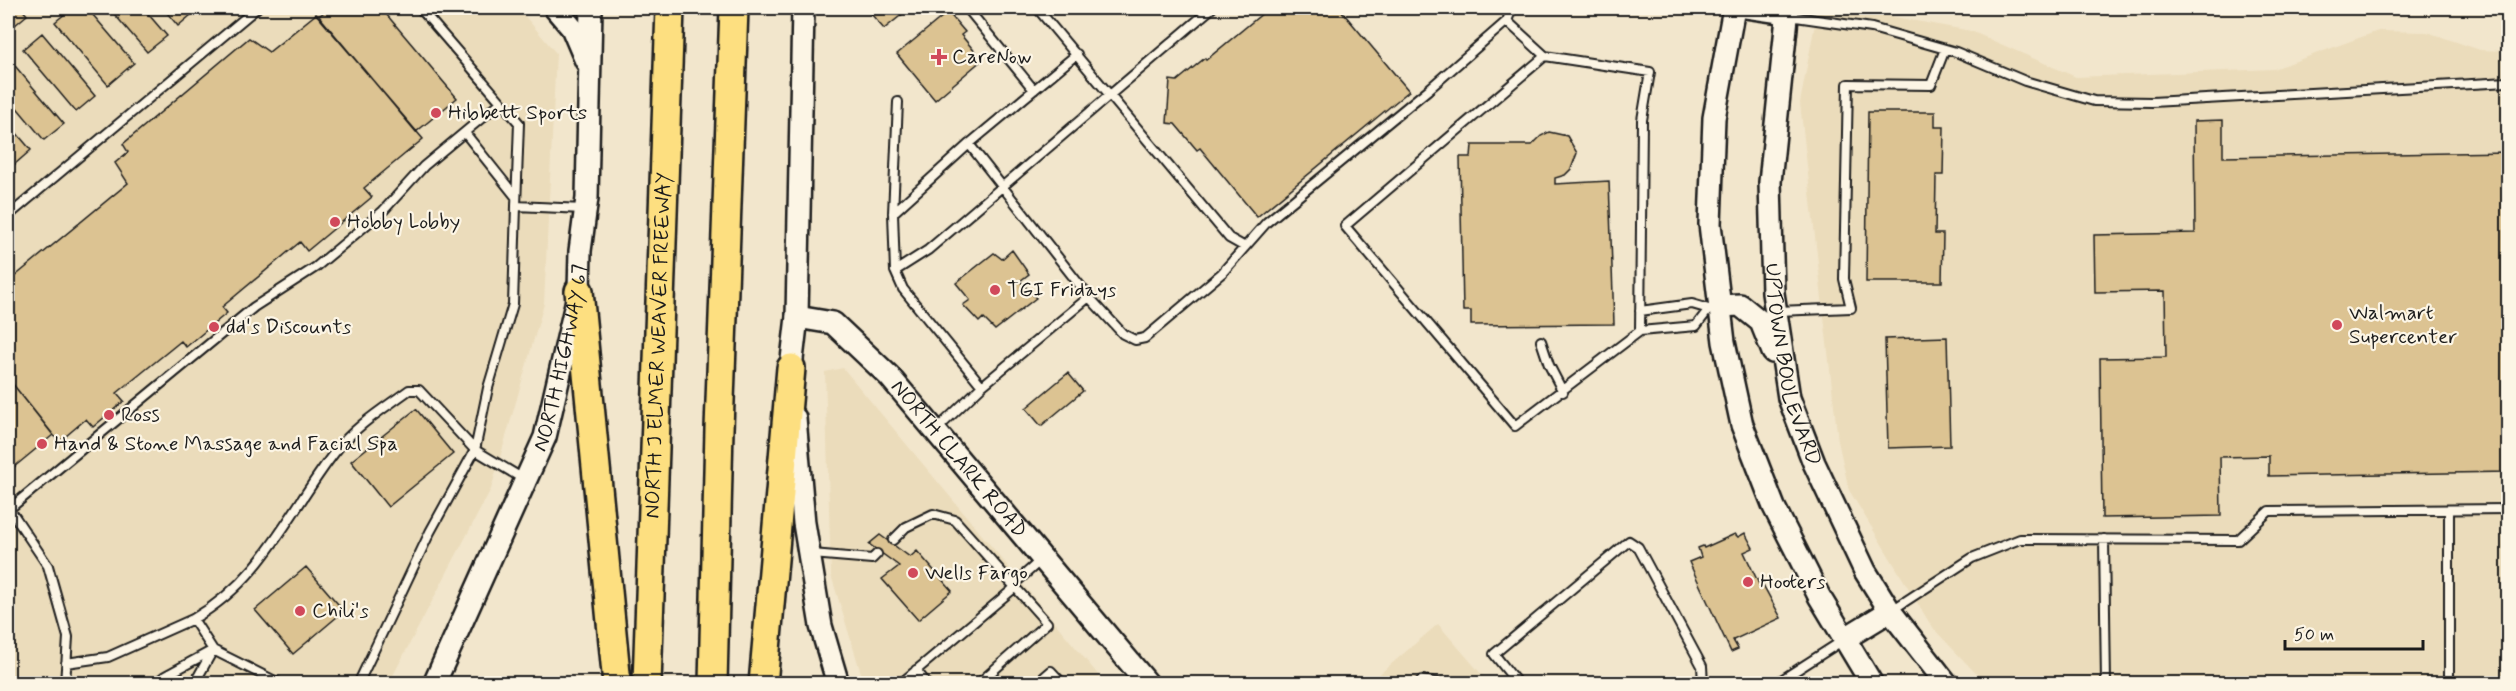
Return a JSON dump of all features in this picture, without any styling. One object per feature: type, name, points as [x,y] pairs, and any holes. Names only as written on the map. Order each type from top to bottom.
[{"type":"highway","name":"NORTH J ELMER WEAVER FREEWAY","points":[[647,684],[670,8]]},
{"type":"highway","points":[[713,684],[719,429],[734,8]]},
{"type":"highway","points":[[579,291],[617,684]]},
{"type":"highway","points":[[762,684],[791,368]]},
{"type":"street","points":[[555,8],[572,28],[590,71]]},
{"type":"street","name":"NORTH HIGHWAY 67","points":[[434,684],[545,437],[579,291],[585,209],[591,8]]},
{"type":"street","points":[[803,8],[797,317],[791,368],[804,523],[821,626],[838,684]]},
{"type":"street","points":[[1787,12],[1734,8],[1714,118],[1710,225],[1715,308],[1742,425],[1774,507],[1844,639],[1872,684]]},
{"type":"street","name":"UPTOWN BOULEVARD","points":[[1787,12],[1770,182],[1773,293],[1789,398],[1814,464],[1865,571],[1890,611],[1947,684]]},
{"type":"street","points":[[1715,308],[1740,305],[1761,322],[1789,398]]},
{"type":"street","name":"NORTH CLARK ROAD","points":[[797,317],[833,323],[889,375],[1148,684]]},
{"type":"street","points":[[1844,639],[1890,611]]},
{"type":"lane","points":[[8,216],[257,8]]},
{"type":"lane","points":[[358,684],[430,532],[475,450],[488,388],[513,304],[519,123],[420,8]]},
{"type":"lane","points":[[968,8],[1034,90]]},
{"type":"lane","points":[[1037,8],[1229,238],[1245,247]]},
{"type":"lane","points":[[895,271],[928,250],[1212,8]]},
{"type":"lane","points":[[969,144],[1089,297],[1124,334],[1135,340],[1145,338],[1222,273],[1267,222],[1429,89],[1506,21],[1512,8]]},
{"type":"lane","points":[[1787,12],[1872,27],[1945,49],[2025,81],[2094,101],[2152,102],[2508,82]]},
{"type":"lane","points":[[1506,21],[1545,56],[1650,72],[1642,120],[1640,331]]},
{"type":"lane","points":[[1776,311],[1851,308],[1844,279],[1848,84],[1931,85],[1945,49]]},
{"type":"lane","points":[[893,213],[969,144],[1077,54]]},
{"type":"lane","points":[[1545,56],[1345,226],[1515,426],[1563,392],[1640,331],[1696,326],[1715,308]]},
{"type":"lane","points":[[65,684],[68,637],[48,566],[8,509],[254,308],[324,260],[383,211],[424,166],[501,102]]},
{"type":"lane","points":[[898,102],[893,213],[895,271],[903,289],[982,386]]},
{"type":"lane","points":[[465,133],[516,197]]},
{"type":"lane","points":[[516,206],[585,209]]},
{"type":"lane","points":[[936,430],[982,386],[1089,297]]},
{"type":"lane","points":[[1640,312],[1692,304],[1715,308]]},
{"type":"lane","points":[[1541,341],[1549,365],[1563,392]]},
{"type":"lane","points":[[66,663],[108,657],[193,619],[230,593],[270,550],[336,451],[357,429],[410,390],[419,390],[427,397],[475,450],[525,481]]},
{"type":"lane","points":[[1890,611],[1972,558],[2020,539],[2238,540],[2269,511],[2508,509]]},
{"type":"lane","points":[[2449,510],[2449,684]]},
{"type":"lane","points":[[893,540],[906,527],[933,514],[955,520],[1047,622],[978,684]]},
{"type":"lane","points":[[2104,539],[2106,684]]},
{"type":"lane","points":[[1518,684],[1494,654],[1629,541],[1638,547],[1702,666],[1703,684]]},
{"type":"lane","points":[[809,554],[872,559],[877,554]]},
{"type":"lane","points":[[900,684],[1012,590],[1014,584],[1043,558]]},
{"type":"lane","points":[[193,619],[213,650],[281,684]]},
{"type":"lane","points":[[1775,684],[1844,639]]},
{"type":"lane","points":[[155,684],[165,676],[213,650]]},
{"type":"lane","points":[[194,684],[213,650]]},
{"type":"lane","points":[[916,670],[927,684]]},
{"type":"lane","points":[[1036,684],[1052,671],[1063,684]]},
{"type":"lane","points":[[1418,684],[1422,680],[1445,684]]},
{"type":"shaded area","points":[[8,8],[518,8],[556,53],[544,304],[491,489],[389,683],[8,683]]},
{"type":"shaded area","points":[[1818,8],[1845,8],[1971,31],[2076,77],[2274,69],[2378,31],[2427,32],[2480,50],[2508,51],[2508,683],[1985,683],[1932,627],[1849,490],[1838,441],[1800,103]]},
{"type":"shaded area","points":[[843,368],[1105,683],[864,683],[831,575],[825,372]]},
{"type":"shaded area","points":[[1438,624],[1489,683],[1368,684]]},
{"type":"building","points":[[8,8],[21,8],[27,15],[8,31]]},
{"type":"building","points":[[72,8],[87,8],[134,63],[108,85],[55,22]]},
{"type":"building","points":[[109,8],[143,8],[167,36],[147,52]]},
{"type":"building","points":[[163,8],[197,8],[198,9],[178,26]]},
{"type":"building","points":[[329,8],[381,8],[457,98],[416,132],[319,16]]},
{"type":"building","points":[[866,8],[910,8],[884,29]]},
{"type":"building","points":[[1269,8],[1339,8],[1409,91],[1257,217],[1200,148],[1197,150],[1175,124],[1167,123],[1170,80],[1177,81],[1205,58],[1206,60]]},
{"type":"building","name":"CareNow","points":[[948,12],[965,32],[961,35],[982,60],[935,100],[897,54]]},
{"type":"building","points":[[316,14],[423,139],[364,188],[372,197],[307,251],[300,242],[222,307],[227,313],[186,347],[181,341],[117,393],[124,401],[93,427],[86,419],[59,442],[8,378],[8,282],[128,183],[115,163],[128,152],[123,144],[249,38],[269,52]]},
{"type":"building","points":[[42,33],[95,96],[76,112],[23,49]]},
{"type":"building","points":[[10,60],[64,124],[44,140],[8,97],[8,62]]},
{"type":"building","points":[[1868,112],[1935,112],[1935,127],[1944,127],[1943,175],[1936,175],[1935,234],[1943,234],[1942,282],[1866,282]]},
{"type":"building","name":"Walmart Supercenter","points":[[2223,120],[2223,157],[2508,152],[2508,472],[2269,476],[2269,456],[2220,457],[2221,516],[2102,518],[2100,358],[2166,357],[2165,291],[2095,292],[2094,235],[2195,233],[2194,121]]},
{"type":"building","points":[[8,123],[31,150],[8,170]]},
{"type":"building","points":[[1549,132],[1567,136],[1577,153],[1571,169],[1565,175],[1555,178],[1555,184],[1609,181],[1614,324],[1471,325],[1471,311],[1463,311],[1460,157],[1471,157],[1472,145],[1532,145]]},
{"type":"building","name":"TGI Fridays","points":[[1012,250],[1029,274],[1020,281],[1036,298],[995,330],[983,318],[979,322],[963,305],[970,300],[956,283],[994,253],[1002,259]]},
{"type":"building","points":[[1947,337],[1950,446],[1888,448],[1885,339]]},
{"type":"building","points":[[1068,373],[1083,391],[1041,426],[1026,408]]},
{"type":"building","points":[[8,378],[53,435],[8,472]]},
{"type":"building","points":[[416,409],[453,454],[388,507],[351,461]]},
{"type":"building","points":[[1745,533],[1753,548],[1744,552],[1760,586],[1763,585],[1781,618],[1733,640],[1738,649],[1731,652],[1689,562],[1701,557],[1698,548],[1703,546],[1704,548],[1735,534],[1738,537]]},
{"type":"building","name":"Wells Fargo","points":[[880,535],[910,557],[917,551],[952,591],[918,620],[882,579],[899,566],[869,544]]},
{"type":"building","name":"Chili's","points":[[306,567],[344,611],[293,654],[255,610]]},
{"type":"place","name":"CareNow","points":[[939,57]]},
{"type":"place","name":"Hibbett Sports","points":[[436,113]]},
{"type":"place","name":"Hobby Lobby","points":[[335,222]]},
{"type":"place","name":"TGI Fridays","points":[[995,290]]},
{"type":"place","name":"Walmart Supercenter","points":[[2337,325]]},
{"type":"place","name":"dd's Discounts","points":[[214,327]]},
{"type":"place","name":"Ross","points":[[109,415]]},
{"type":"place","name":"Hand & Stone Massage and Facial Spa","points":[[42,444]]},
{"type":"place","name":"Wells Fargo","points":[[913,573]]},
{"type":"place","name":"Hooters","points":[[1748,582]]},
{"type":"place","name":"Chili's","points":[[300,611]]}]
